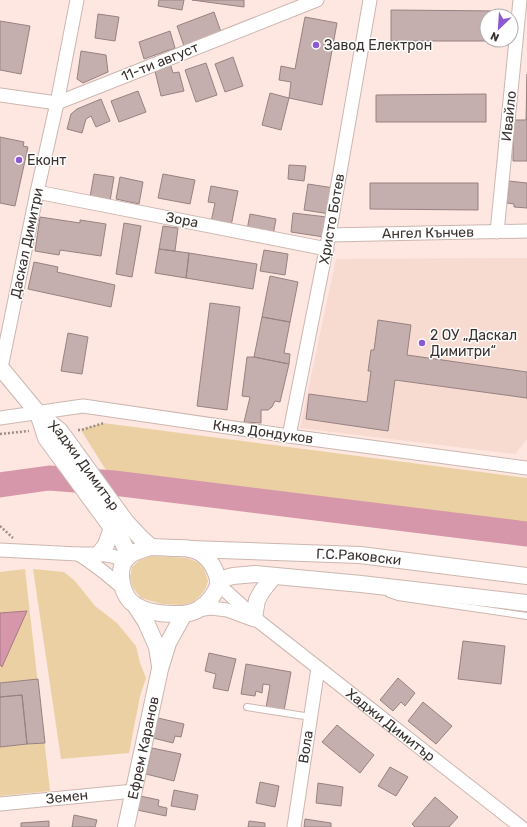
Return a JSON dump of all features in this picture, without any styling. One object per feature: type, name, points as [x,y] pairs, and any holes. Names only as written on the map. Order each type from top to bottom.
[{"type":"street","name":"Даскал Димитри","points":[[1,367],[57,103],[77,0]]},
{"type":"street","name":"11-ти август","points":[[0,95],[57,103],[317,0]]},
{"type":"street","name":"Христо Ботев","points":[[289,436],[327,249],[370,0]]},
{"type":"street","name":"Ивайло","points":[[497,232],[520,0]]},
{"type":"street","name":"Зора","points":[[37,192],[327,249]]},
{"type":"street","name":"Ангел Кънчев","points":[[329,234],[527,232]]},
{"type":"street","name":"Хаджи Димитър","points":[[1,367],[38,412],[119,525]]},
{"type":"street","name":"Княз Дондуков","points":[[0,418],[83,406],[289,436],[527,468]]},
{"type":"street","points":[[119,525],[141,538],[151,547]]},
{"type":"street","points":[[99,554],[119,525]]},
{"type":"street","points":[[119,525],[119,536],[125,546],[126,559],[121,572],[121,579],[125,594],[146,622],[157,647],[160,669]]},
{"type":"street","points":[[126,559],[136,551],[151,547],[190,549],[205,556],[216,572],[218,582],[212,597],[203,606],[191,612],[168,643],[160,669]]},
{"type":"street","name":"Г.С.Раковски","points":[[190,549],[360,555],[527,576]]},
{"type":"street","points":[[0,550],[99,554],[126,559]]},
{"type":"street","points":[[78,554],[89,560],[124,589]]},
{"type":"street","name":"Г.С.Раковски","points":[[218,582],[233,576],[255,574],[361,584],[527,603]]},
{"type":"street","points":[[258,620],[257,600],[274,576]]},
{"type":"street","points":[[218,582],[258,620]]},
{"type":"street","points":[[135,606],[161,614],[191,612],[211,608],[227,610],[258,620]]},
{"type":"street","name":"Хаджи Димитър","points":[[258,620],[521,827]]},
{"type":"street","name":"Вола","points":[[294,827],[318,668]]},
{"type":"street","name":"Ефрем Каранов","points":[[126,827],[160,669]]},
{"type":"street","name":"Земен","points":[[0,804],[134,791]]},
{"type":"lane","points":[[361,584],[398,597],[527,616]]},
{"type":"lane","points":[[246,707],[311,717]]},
{"type":"shaded area","name":"2 ОУ „Даскал Димитри“","points":[[527,258],[527,439],[515,454],[300,428],[336,259]]},
{"type":"shaded area","points":[[103,423],[527,478],[527,534],[114,483],[81,430]]},
{"type":"shaded area","points":[[152,556],[188,558],[199,563],[204,569],[208,581],[206,588],[193,602],[183,605],[162,604],[141,598],[133,588],[130,578],[132,567],[140,560]]},
{"type":"shaded area","points":[[25,569],[50,791],[0,796],[0,572]]},
{"type":"shaded area","points":[[33,569],[64,572],[75,581],[95,606],[117,623],[136,646],[140,663],[146,678],[140,696],[129,753],[61,759]]},
{"type":"shaded area","points":[[27,611],[2,667],[0,665],[0,613]]},
{"type":"building","points":[[159,0],[184,0],[182,10],[158,6]]},
{"type":"building","points":[[192,0],[244,0],[244,7]]},
{"type":"building","points":[[391,10],[479,11],[479,41],[391,41]]},
{"type":"building","points":[[214,12],[221,32],[184,46],[177,26]]},
{"type":"building","points":[[98,14],[119,17],[115,41],[95,38]]},
{"type":"building","name":"Завод Електрон","points":[[305,17],[337,23],[322,105],[289,98],[291,82],[279,80],[281,66],[295,69]]},
{"type":"building","points":[[0,21],[30,26],[21,74],[0,70]]},
{"type":"building","points":[[170,31],[175,48],[144,59],[139,42]]},
{"type":"building","points":[[81,51],[106,55],[108,72],[83,83],[77,79]]},
{"type":"building","points":[[233,57],[243,86],[225,92],[215,64]]},
{"type":"building","points":[[170,63],[173,73],[179,72],[184,91],[161,96],[154,67]]},
{"type":"building","points":[[206,63],[217,95],[196,102],[185,70]]},
{"type":"building","points":[[527,74],[527,161],[513,161],[513,120],[526,120]]},
{"type":"building","points":[[138,91],[146,112],[119,122],[111,101]]},
{"type":"building","points":[[270,93],[289,98],[281,130],[262,125]]},
{"type":"building","points":[[486,94],[486,122],[376,122],[376,95]]},
{"type":"building","points":[[101,99],[110,121],[96,127],[91,116],[86,119],[82,133],[67,129],[71,114],[77,109]]},
{"type":"building","points":[[0,137],[24,142],[23,146],[28,147],[15,206],[0,203]]},
{"type":"building","points":[[289,165],[306,166],[304,181],[288,179]]},
{"type":"building","points":[[94,174],[114,177],[110,201],[90,197]]},
{"type":"building","points":[[163,174],[195,180],[190,204],[158,198]]},
{"type":"building","points":[[120,177],[143,182],[139,204],[116,199]]},
{"type":"building","points":[[509,181],[527,183],[527,208],[514,207],[514,204],[507,203]]},
{"type":"building","points":[[370,183],[478,183],[478,210],[370,209]]},
{"type":"building","points":[[308,184],[334,188],[330,214],[304,210]]},
{"type":"building","points":[[211,186],[238,191],[231,226],[211,222],[215,203],[208,202]]},
{"type":"building","points":[[293,213],[327,217],[324,237],[291,232]]},
{"type":"building","points":[[250,214],[276,219],[273,235],[247,230]]},
{"type":"building","points":[[40,217],[80,223],[80,220],[106,224],[101,256],[60,250],[59,255],[35,251]]},
{"type":"building","points":[[124,223],[141,226],[132,277],[116,274]]},
{"type":"building","points":[[163,226],[178,228],[175,251],[159,249]]},
{"type":"building","points":[[159,249],[189,253],[186,278],[155,273]]},
{"type":"building","points":[[264,250],[288,254],[285,275],[260,271]]},
{"type":"building","points":[[189,253],[257,264],[253,289],[186,278]]},
{"type":"building","points":[[34,262],[58,267],[57,272],[115,285],[111,307],[28,289]]},
{"type":"building","points":[[270,276],[298,282],[290,322],[262,317]]},
{"type":"building","points":[[210,303],[240,307],[227,410],[197,406]]},
{"type":"building","points":[[262,317],[290,322],[284,353],[290,354],[289,364],[254,357]]},
{"type":"building","points":[[378,320],[411,325],[407,355],[527,372],[527,398],[395,380],[388,431],[306,419],[309,394],[367,402],[371,371],[368,371],[371,350],[374,350]]},
{"type":"building","points":[[68,333],[88,337],[82,374],[61,371]]},
{"type":"building","points":[[247,357],[289,364],[280,402],[275,401],[272,407],[268,410],[261,410],[261,423],[244,422],[250,397],[242,396]]},
{"type":"building","points":[[463,641],[505,646],[501,684],[458,679]]},
{"type":"building","points":[[209,653],[236,659],[228,691],[213,688],[216,674],[205,671]]},
{"type":"building","points":[[246,664],[291,672],[284,711],[266,708],[270,685],[263,684],[262,693],[256,691],[255,696],[241,694]]},
{"type":"building","points":[[398,678],[415,693],[405,706],[401,702],[393,711],[380,700]]},
{"type":"building","points":[[38,679],[45,743],[27,744],[22,695],[0,697],[0,683]]},
{"type":"building","points":[[22,695],[27,744],[0,747],[0,697]]},
{"type":"building","points":[[423,702],[452,726],[436,744],[408,721]]},
{"type":"building","points":[[158,718],[184,724],[181,737],[175,736],[173,743],[153,738]]},
{"type":"building","points":[[337,725],[374,755],[360,773],[322,742]]},
{"type":"building","points":[[152,748],[181,754],[174,781],[146,774]]},
{"type":"building","points":[[390,767],[408,777],[396,796],[378,786]]},
{"type":"building","points":[[260,782],[279,786],[275,807],[256,803]]},
{"type":"building","points":[[318,783],[343,787],[341,806],[316,803]]},
{"type":"building","points":[[174,790],[198,795],[195,810],[171,806]]},
{"type":"building","points":[[140,796],[159,800],[158,806],[167,808],[166,816],[137,810]]},
{"type":"building","points":[[435,797],[458,817],[449,827],[415,827],[412,824]]},
{"type":"building","points":[[74,815],[97,820],[95,827],[72,827]]},
{"type":"building","points":[[305,819],[331,823],[331,827],[304,827]]},
{"type":"building","points":[[49,821],[49,827],[21,827],[21,823]]},
{"type":"building","points":[[249,821],[265,823],[265,827],[248,827]]},
{"type":"waterway","points":[[0,485],[49,478],[114,483],[527,534]]},
{"type":"place","name":"Завод Електрон","points":[[316,45]]},
{"type":"place","name":"Еконт","points":[[19,160]]},
{"type":"place","name":"2 ОУ „Даскал Димитри“","points":[[422,343]]}]
